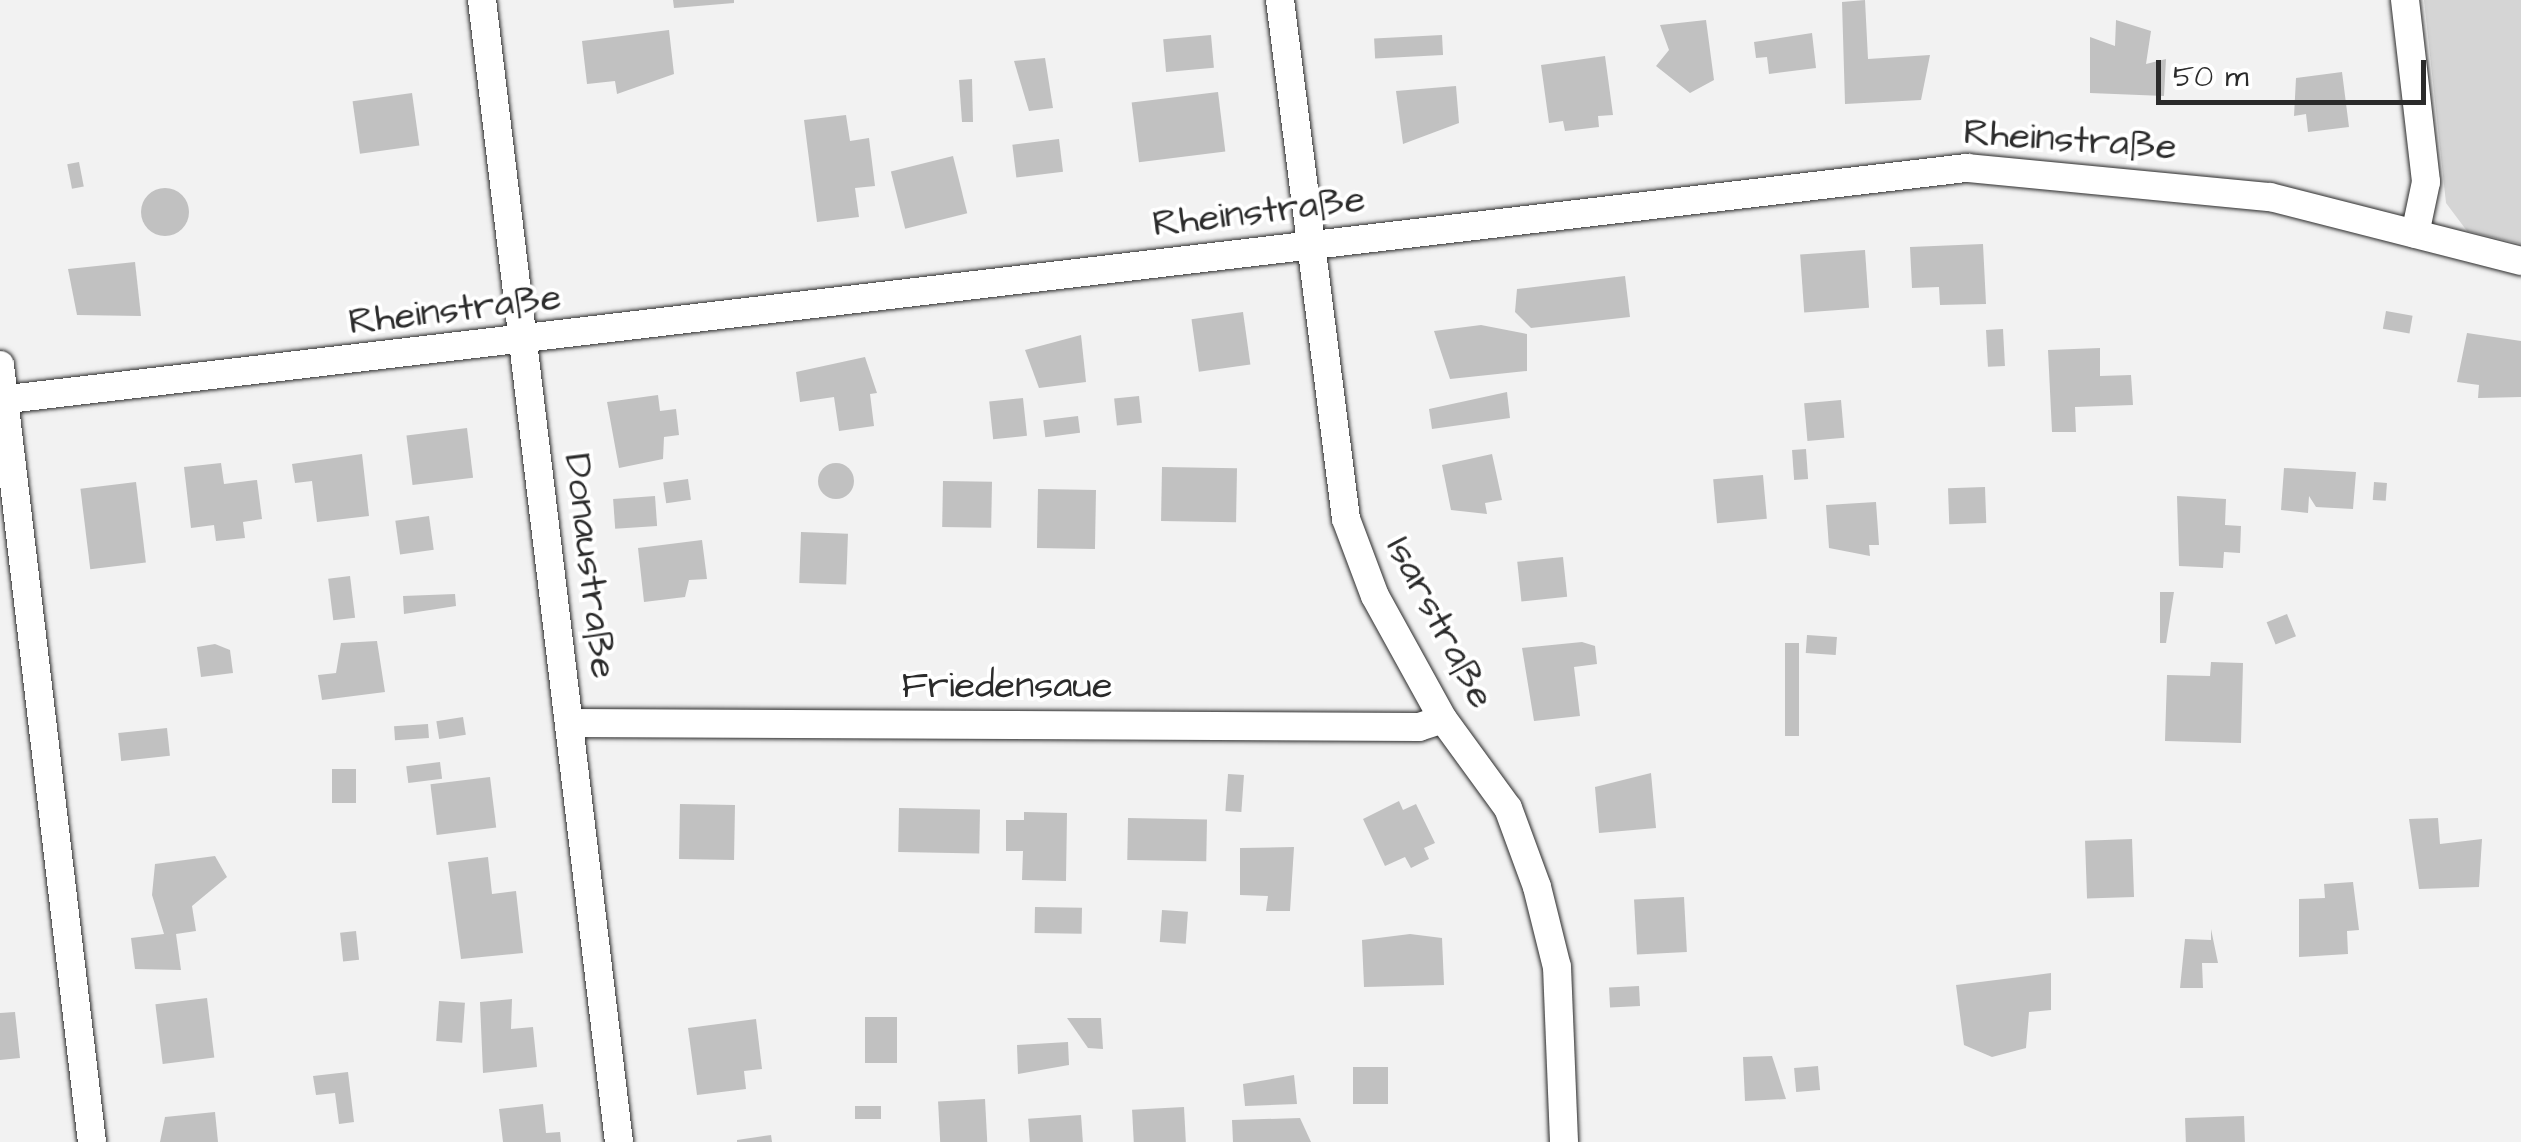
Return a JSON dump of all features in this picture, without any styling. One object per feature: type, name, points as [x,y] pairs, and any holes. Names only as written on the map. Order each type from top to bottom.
[{"type":"street","name":"Donaustraße","points":[[482,0],[619,1142]]},
{"type":"street","name":"Isarstraße","points":[[1280,0],[1308,245],[1346,519],[1375,596],[1443,719],[1508,808],[1537,887],[1557,968],[1564,1142]]},
{"type":"street","points":[[2405,0],[2426,182],[2415,234]]},
{"type":"street","name":"Rheinstraße","points":[[2,400],[1968,168],[2270,196],[2521,261]]},
{"type":"street","points":[[0,365],[92,1142]]},
{"type":"street","name":"Friedensaue","points":[[570,723],[1419,727],[1443,719]]},
{"type":"shaded area","points":[[2424,0],[2521,0],[2521,244],[2467,231],[2446,203]]},
{"type":"building","points":[[673,0],[734,0],[734,3],[674,8]]},
{"type":"building","points":[[1865,0],[1868,59],[1930,55],[1921,100],[1845,104],[1842,2]]},
{"type":"building","points":[[1706,20],[1714,80],[1690,93],[1656,66],[1669,50],[1660,25]]},
{"type":"building","points":[[2116,20],[2151,31],[2146,64],[2166,59],[2164,96],[2090,93],[2090,37],[2115,46]]},
{"type":"building","points":[[669,30],[674,74],[617,94],[615,81],[587,84],[582,41]]},
{"type":"building","points":[[1812,33],[1816,68],[1769,74],[1767,57],[1756,58],[1754,42]]},
{"type":"building","points":[[1211,35],[1214,68],[1166,72],[1163,39]]},
{"type":"building","points":[[1442,35],[1443,55],[1375,59],[1374,39]]},
{"type":"building","points":[[1605,56],[1613,115],[1598,116],[1599,127],[1565,131],[1563,121],[1549,123],[1541,65]]},
{"type":"building","points":[[1045,58],[1053,108],[1029,111],[1014,61]]},
{"type":"building","points":[[2342,72],[2349,127],[2308,132],[2306,114],[2294,116],[2296,78]]},
{"type":"building","points":[[972,79],[973,122],[962,122],[959,80]]},
{"type":"building","points":[[1456,86],[1459,123],[1403,144],[1396,91]]},
{"type":"building","points":[[1218,92],[1225,152],[1139,162],[1132,103]]},
{"type":"building","points":[[412,93],[419,145],[360,154],[353,101]]},
{"type":"building","points":[[846,115],[850,141],[869,138],[875,186],[855,188],[859,217],[817,222],[804,120]]},
{"type":"building","points":[[1059,139],[1063,172],[1016,177],[1012,145]]},
{"type":"building","points":[[953,156],[967,213],[905,229],[891,171]]},
{"type":"building","points":[[79,162],[84,187],[72,189],[67,164]]},
{"type":"building","points":[[165,188],[182,195],[189,212],[182,229],[165,236],[148,229],[141,212],[148,195]]},
{"type":"building","points":[[1983,244],[1986,304],[1940,305],[1939,287],[1912,288],[1910,247]]},
{"type":"building","points":[[1865,250],[1869,308],[1804,312],[1800,255]]},
{"type":"building","points":[[135,262],[141,316],[77,315],[68,269]]},
{"type":"building","points":[[1625,276],[1630,317],[1531,328],[1515,312],[1517,289]]},
{"type":"building","points":[[2386,311],[2413,316],[2409,333],[2383,329]]},
{"type":"building","points":[[1243,312],[1250,364],[1199,372],[1192,319]]},
{"type":"building","points":[[1481,325],[1527,334],[1527,371],[1450,379],[1434,331]]},
{"type":"building","points":[[2003,329],[2005,366],[1988,367],[1986,330]]},
{"type":"building","points":[[2467,333],[2521,341],[2521,397],[2478,398],[2479,385],[2457,382]]},
{"type":"building","points":[[1081,335],[1086,382],[1039,388],[1025,350]]},
{"type":"building","points":[[2100,348],[2100,376],[2131,375],[2133,405],[2075,407],[2076,432],[2052,432],[2048,350]]},
{"type":"building","points":[[865,357],[877,393],[870,394],[874,426],[839,431],[834,397],[800,402],[796,372]]},
{"type":"building","points":[[1507,392],[1510,418],[1432,429],[1429,409]]},
{"type":"building","points":[[658,395],[660,411],[676,409],[679,435],[664,437],[663,459],[619,468],[607,402]]},
{"type":"building","points":[[1139,396],[1142,423],[1117,425],[1114,399]]},
{"type":"building","points":[[1023,398],[1027,436],[993,439],[989,402]]},
{"type":"building","points":[[1841,400],[1844,438],[1807,441],[1804,403]]},
{"type":"building","points":[[1078,416],[1080,433],[1045,437],[1043,420]]},
{"type":"building","points":[[467,428],[473,478],[413,485],[406,435]]},
{"type":"building","points":[[1806,449],[1808,479],[1794,480],[1792,450]]},
{"type":"building","points":[[362,454],[369,516],[317,522],[312,481],[295,483],[292,464]]},
{"type":"building","points":[[1492,454],[1502,500],[1485,503],[1487,514],[1451,510],[1442,465]]},
{"type":"building","points":[[221,463],[224,484],[257,480],[262,519],[243,522],[245,538],[216,541],[214,525],[191,528],[184,467]]},
{"type":"building","points":[[836,463],[849,468],[854,481],[849,494],[836,499],[823,494],[818,481],[823,468]]},
{"type":"building","points":[[1162,467],[1237,468],[1236,522],[1161,521]]},
{"type":"building","points":[[2284,468],[2356,472],[2353,509],[2316,507],[2309,496],[2308,513],[2281,510]]},
{"type":"building","points":[[1763,475],[1767,519],[1717,523],[1713,479]]},
{"type":"building","points":[[688,479],[691,500],[666,503],[663,482]]},
{"type":"building","points":[[943,481],[992,482],[991,528],[942,527]]},
{"type":"building","points":[[136,482],[146,562],[90,569],[80,489]]},
{"type":"building","points":[[2374,482],[2387,483],[2386,501],[2373,500]]},
{"type":"building","points":[[1985,487],[1986,523],[1949,524],[1948,488]]},
{"type":"building","points":[[1038,489],[1096,490],[1095,549],[1037,548]]},
{"type":"building","points":[[655,496],[657,526],[615,529],[613,499]]},
{"type":"building","points":[[2177,496],[2226,499],[2225,525],[2241,526],[2240,553],[2224,552],[2223,568],[2179,566]]},
{"type":"building","points":[[1876,502],[1879,545],[1869,545],[1870,556],[1829,548],[1826,505]]},
{"type":"building","points":[[429,516],[434,550],[400,554],[395,521]]},
{"type":"building","points":[[801,532],[848,534],[846,585],[799,583]]},
{"type":"building","points":[[702,540],[707,579],[689,580],[685,597],[644,602],[638,548]]},
{"type":"building","points":[[1563,557],[1567,597],[1521,602],[1517,562]]},
{"type":"building","points":[[350,576],[355,618],[333,620],[328,579]]},
{"type":"building","points":[[2160,592],[2174,592],[2166,643],[2160,643]]},
{"type":"building","points":[[455,594],[456,606],[404,614],[403,596]]},
{"type":"building","points":[[2287,614],[2296,636],[2276,644],[2267,622]]},
{"type":"building","points":[[1807,635],[1837,637],[1836,655],[1806,653]]},
{"type":"building","points":[[377,641],[385,692],[322,700],[318,675],[336,673],[341,643]]},
{"type":"building","points":[[1582,642],[1595,646],[1597,664],[1574,667],[1580,716],[1534,721],[1522,648]]},
{"type":"building","points":[[1785,643],[1799,643],[1799,736],[1785,736]]},
{"type":"building","points":[[215,644],[230,650],[233,673],[201,677],[197,647]]},
{"type":"building","points":[[2211,662],[2243,663],[2241,743],[2165,741],[2167,675],[2210,676]]},
{"type":"building","points":[[463,717],[466,735],[439,739],[436,721]]},
{"type":"building","points":[[428,724],[429,738],[395,740],[394,726]]},
{"type":"building","points":[[167,728],[170,756],[121,761],[118,733]]},
{"type":"building","points":[[440,762],[442,779],[408,783],[406,766]]},
{"type":"building","points":[[332,769],[356,769],[356,803],[332,803]]},
{"type":"building","points":[[1651,773],[1656,828],[1599,833],[1595,787]]},
{"type":"building","points":[[1228,774],[1244,775],[1241,812],[1225,811]]},
{"type":"building","points":[[490,777],[496,828],[437,835],[430,784]]},
{"type":"building","points":[[1399,801],[1403,810],[1416,804],[1435,843],[1424,848],[1429,859],[1411,868],[1405,857],[1385,866],[1363,819]]},
{"type":"building","points":[[680,804],[735,805],[734,860],[679,859]]},
{"type":"building","points":[[899,808],[980,809],[979,853],[898,852]]},
{"type":"building","points":[[1024,812],[1067,813],[1066,881],[1022,880],[1023,851],[1006,851],[1006,820],[1024,820]]},
{"type":"building","points":[[1128,818],[1207,819],[1206,861],[1127,860]]},
{"type":"building","points":[[2438,818],[2440,844],[2482,839],[2479,887],[2419,889],[2409,819]]},
{"type":"building","points":[[2132,839],[2134,897],[2087,899],[2085,841]]},
{"type":"building","points":[[1294,847],[1290,911],[1266,911],[1268,896],[1240,895],[1240,848]]},
{"type":"building","points":[[215,856],[227,877],[192,906],[196,931],[176,934],[181,970],[135,969],[131,938],[164,934],[152,895],[155,864]]},
{"type":"building","points":[[488,857],[492,894],[516,891],[523,953],[461,959],[448,862]]},
{"type":"building","points":[[2353,882],[2359,930],[2347,931],[2348,954],[2299,957],[2299,899],[2325,898],[2324,884]]},
{"type":"building","points":[[1684,897],[1687,952],[1637,955],[1634,900]]},
{"type":"building","points":[[1035,907],[1082,908],[1082,934],[1035,933]]},
{"type":"building","points":[[1162,910],[1188,912],[1186,944],[1160,942]]},
{"type":"building","points":[[2211,929],[2218,963],[2202,963],[2203,988],[2180,988],[2185,939],[2211,940]]},
{"type":"building","points":[[356,931],[359,960],[343,962],[340,933]]},
{"type":"building","points":[[1410,934],[1442,938],[1444,985],[1364,987],[1362,940]]},
{"type":"building","points":[[2051,973],[2051,1010],[2029,1012],[2026,1048],[1992,1057],[1964,1045],[1956,985]]},
{"type":"building","points":[[1639,986],[1640,1006],[1610,1008],[1609,988]]},
{"type":"building","points":[[207,998],[214,1058],[163,1064],[155,1004]]},
{"type":"building","points":[[512,999],[511,1029],[533,1027],[537,1067],[483,1073],[480,1002]]},
{"type":"building","points":[[439,1001],[465,1003],[462,1043],[436,1041]]},
{"type":"building","points":[[15,1012],[20,1058],[0,1060],[0,1013]]},
{"type":"building","points":[[865,1017],[897,1017],[897,1063],[865,1063]]},
{"type":"building","points":[[1067,1018],[1101,1018],[1103,1049],[1088,1048]]},
{"type":"building","points":[[756,1019],[762,1069],[744,1071],[746,1089],[697,1095],[688,1028]]},
{"type":"building","points":[[1068,1042],[1069,1065],[1018,1074],[1017,1045]]},
{"type":"building","points":[[1772,1056],[1786,1099],[1745,1101],[1743,1057]]},
{"type":"building","points":[[1818,1066],[1820,1090],[1796,1092],[1794,1068]]},
{"type":"building","points":[[1353,1067],[1388,1067],[1388,1104],[1353,1104]]},
{"type":"building","points":[[348,1072],[354,1122],[339,1124],[335,1093],[316,1095],[313,1076]]},
{"type":"building","points":[[1294,1075],[1297,1104],[1245,1106],[1243,1084]]},
{"type":"building","points":[[985,1099],[987,1142],[940,1142],[938,1101]]},
{"type":"building","points":[[543,1104],[546,1133],[560,1132],[561,1142],[503,1142],[499,1109]]},
{"type":"building","points":[[855,1106],[881,1106],[881,1119],[855,1119]]},
{"type":"building","points":[[1184,1107],[1186,1142],[1134,1142],[1132,1110]]},
{"type":"building","points":[[215,1112],[218,1142],[160,1142],[165,1117]]},
{"type":"building","points":[[1081,1115],[1083,1142],[1030,1142],[1028,1119]]},
{"type":"building","points":[[2244,1116],[2245,1142],[2186,1142],[2185,1118]]},
{"type":"building","points":[[1300,1118],[1311,1142],[1233,1142],[1232,1120]]},
{"type":"building","points":[[771,1135],[772,1142],[737,1142],[737,1140]]}]
